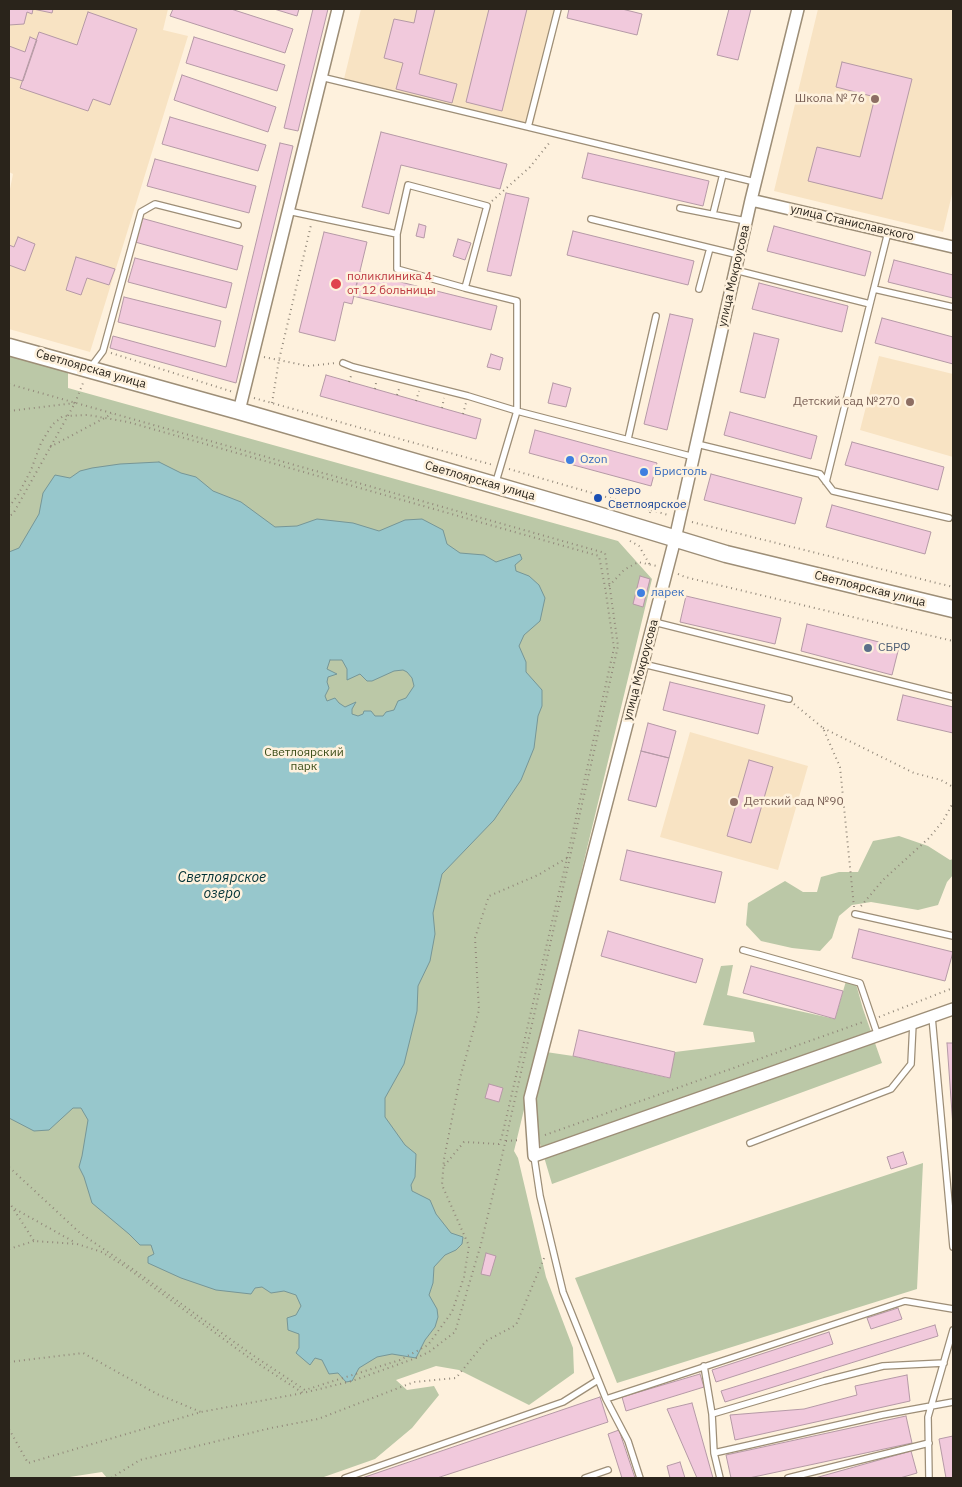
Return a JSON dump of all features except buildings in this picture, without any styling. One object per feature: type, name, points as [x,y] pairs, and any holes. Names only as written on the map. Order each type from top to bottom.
[{"type":"main road","name":"Светлоярская улица","points":[[9,347],[87,375],[239,411],[726,554],[953,609]]},
{"type":"street","points":[[239,411],[338,9]]},
{"type":"street","name":"улица Мокроусова","points":[[534,1156],[530,1098],[668,569],[738,255],[798,9]]},
{"type":"street","name":"улица Станиславского","points":[[751,200],[953,247]]},
{"type":"street","points":[[534,1156],[953,1009]]},
{"type":"lane","points":[[528,127],[558,9]]},
{"type":"lane","points":[[321,76],[755,182]]},
{"type":"lane","points":[[713,214],[723,174]]},
{"type":"lane","points":[[466,288],[486,206],[408,185],[397,234],[397,269],[466,288],[517,301],[517,411],[495,485]]},
{"type":"lane","points":[[87,375],[103,351],[141,212],[155,204],[238,225]]},
{"type":"lane","points":[[680,208],[746,221]]},
{"type":"lane","points":[[288,211],[397,234]]},
{"type":"lane","points":[[591,219],[738,255]]},
{"type":"lane","points":[[826,482],[888,232]]},
{"type":"lane","points":[[699,289],[710,248]]},
{"type":"lane","points":[[735,270],[870,304]]},
{"type":"lane","points":[[874,289],[953,307]]},
{"type":"lane","points":[[628,439],[656,316]]},
{"type":"lane","points":[[343,363],[694,457]]},
{"type":"lane","points":[[696,444],[820,474],[833,491],[948,518]]},
{"type":"lane","points":[[654,622],[953,697]]},
{"type":"lane","points":[[643,664],[789,699]]},
{"type":"lane","points":[[855,914],[953,936]]},
{"type":"lane","points":[[743,950],[860,983],[878,1036]]},
{"type":"lane","points":[[932,1017],[953,1247]]},
{"type":"lane","points":[[750,1143],[891,1089],[911,1064],[913,1023]]},
{"type":"lane","points":[[534,1156],[540,1196],[563,1292],[606,1399],[628,1441],[640,1478]]},
{"type":"lane","points":[[606,1399],[905,1302],[953,1309]]},
{"type":"lane","points":[[929,1478],[928,1417],[953,1330]]},
{"type":"lane","points":[[712,1414],[824,1381],[883,1366],[944,1363]]},
{"type":"lane","points":[[704,1366],[712,1414],[714,1453],[720,1478]]},
{"type":"lane","points":[[345,1478],[563,1402],[598,1380]]},
{"type":"lane","points":[[714,1453],[882,1415],[953,1402]]},
{"type":"lane","points":[[788,1478],[928,1443]]},
{"type":"lane","points":[[585,1478],[608,1470]]},
{"type":"path","points":[[486,206],[530,167],[556,134]]},
{"type":"path","points":[[272,403],[313,216]]},
{"type":"path","points":[[103,351],[243,395],[680,519],[953,587]]},
{"type":"path","points":[[252,355],[308,366],[343,363]]},
{"type":"path","points":[[9,516],[13,514],[68,416],[87,375]]},
{"type":"path","points":[[9,384],[605,553],[618,646],[506,1141],[481,1244],[455,1332],[429,1352],[352,1381],[303,1393],[201,1412],[28,1463],[9,1429]]},
{"type":"path","points":[[9,411],[75,403]]},
{"type":"path","points":[[50,447],[112,413]]},
{"type":"path","points":[[9,507],[32,470],[41,443],[52,424],[63,416],[88,415],[128,422],[600,556],[614,648],[567,858],[499,1144],[464,1142],[444,1166]]},
{"type":"path","points":[[644,529],[651,510]]},
{"type":"path","points":[[609,586],[624,570],[638,562],[668,569],[685,576],[953,641]]},
{"type":"path","points":[[789,699],[823,728],[914,773],[941,780],[953,788]]},
{"type":"path","points":[[823,728],[840,767],[855,914]]},
{"type":"path","points":[[855,914],[883,880],[929,838],[943,821],[953,802]]},
{"type":"path","points":[[9,1167],[80,1233],[305,1390],[400,1360],[428,1345],[452,1312],[464,1277],[469,1246],[442,1185],[460,1078],[479,1010],[475,938],[489,896],[538,875],[567,858]]},
{"type":"path","points":[[506,1141],[533,1138],[872,1019],[953,988]]},
{"type":"path","points":[[9,1202],[34,1241]]},
{"type":"path","points":[[12,1208],[77,1244],[102,1252],[126,1267],[248,1357],[303,1393]]},
{"type":"path","points":[[9,1249],[34,1241],[77,1244]]},
{"type":"path","points":[[111,1478],[140,1460],[271,1428],[318,1419],[414,1382],[456,1378],[486,1341],[516,1325],[551,1242]]},
{"type":"path","points":[[9,1362],[83,1353],[157,1394],[201,1412]]},
{"type":"shaded area","points":[[9,9],[168,9],[163,30],[188,36],[90,352],[9,329],[9,194],[13,174],[9,172]]},
{"type":"shaded area","points":[[361,9],[562,9],[533,126],[344,79]]},
{"type":"shaded area","name":"Школа № 76","points":[[818,9],[953,9],[953,190],[943,232],[774,191]]},
{"type":"shaded area","name":"Детский сад №270","points":[[879,356],[953,374],[953,457],[860,430]]},
{"type":"shaded area","name":"Детский сад №90","points":[[690,732],[808,766],[778,870],[660,837]]},
{"type":"green space","name":"Светлоярское озеро","points":[[9,354],[68,368],[68,388],[618,541],[652,579],[514,1151],[518,1158],[546,1277],[573,1348],[574,1373],[529,1405],[459,1370],[436,1366],[396,1380],[407,1390],[434,1386],[439,1395],[412,1428],[375,1459],[321,1478],[107,1478],[102,1472],[63,1478],[9,1478]]},
{"type":"green space","points":[[899,836],[928,846],[950,860],[953,859],[953,875],[947,882],[938,905],[918,910],[871,902],[852,905],[839,916],[832,938],[820,951],[792,948],[761,941],[746,925],[748,903],[785,881],[803,892],[817,892],[821,877],[839,872],[858,872],[873,841]]},
{"type":"green space","points":[[733,965],[727,995],[835,1019],[846,981],[856,984],[882,1063],[552,1184],[539,1140],[534,1099],[546,1052],[573,1056],[669,1078],[675,1052],[755,1042],[753,1032],[703,1025],[721,966]]},
{"type":"green space","points":[[923,1163],[917,1289],[617,1383],[575,1278]]},
{"type":"water","name":"Светлоярское озеро","points":[[159,462],[181,473],[196,477],[213,491],[241,502],[275,527],[297,526],[317,519],[353,523],[379,531],[405,520],[422,519],[443,530],[447,544],[460,553],[484,555],[496,562],[520,554],[522,559],[515,565],[516,571],[529,576],[539,585],[545,598],[540,621],[524,635],[519,646],[526,662],[526,672],[542,690],[542,706],[538,716],[534,748],[521,780],[494,820],[442,874],[433,913],[435,934],[430,961],[418,986],[417,1011],[404,1064],[385,1098],[385,1117],[405,1145],[416,1154],[415,1177],[411,1185],[412,1191],[430,1200],[436,1214],[451,1233],[463,1237],[462,1244],[456,1250],[445,1255],[434,1267],[433,1283],[429,1295],[437,1309],[438,1317],[435,1327],[425,1340],[416,1358],[392,1354],[377,1357],[359,1368],[352,1381],[346,1382],[338,1373],[329,1374],[322,1360],[315,1358],[310,1365],[296,1353],[299,1348],[299,1334],[288,1330],[287,1318],[296,1315],[301,1306],[296,1295],[284,1291],[271,1293],[262,1287],[255,1288],[251,1294],[216,1290],[181,1278],[148,1263],[148,1257],[154,1254],[151,1245],[140,1245],[92,1203],[79,1167],[88,1120],[81,1108],[73,1108],[49,1130],[34,1131],[9,1118],[9,552],[19,548],[39,514],[43,493],[55,475],[70,478],[80,471],[120,464]],"holes":[[[330,660],[342,660],[347,669],[347,680],[360,674],[367,681],[372,681],[394,671],[403,670],[412,678],[414,686],[406,698],[398,701],[394,710],[386,712],[383,716],[375,716],[371,711],[364,711],[363,714],[358,716],[352,714],[352,709],[356,702],[345,707],[335,698],[327,701],[325,696],[329,688],[328,677],[337,674],[327,669]]]},
{"type":"place","name":"Школа № 76","points":[[875,99]]},
{"type":"place","name":"поликлиника 4 от 12 больницы","points":[[336,284]]},
{"type":"place","name":"Детский сад №270","points":[[910,402]]},
{"type":"place","name":"Ozon","points":[[570,460]]},
{"type":"place","name":"Бристоль","points":[[644,472]]},
{"type":"place","name":"озеро Светлоярское","points":[[598,498]]},
{"type":"place","name":"ларек","points":[[641,593]]},
{"type":"place","name":"СБРФ","points":[[868,648]]},
{"type":"place","name":"Детский сад №90","points":[[734,802]]},
{"type":"park label","name":"Светлоярский парк","points":[[304,760]]}]
